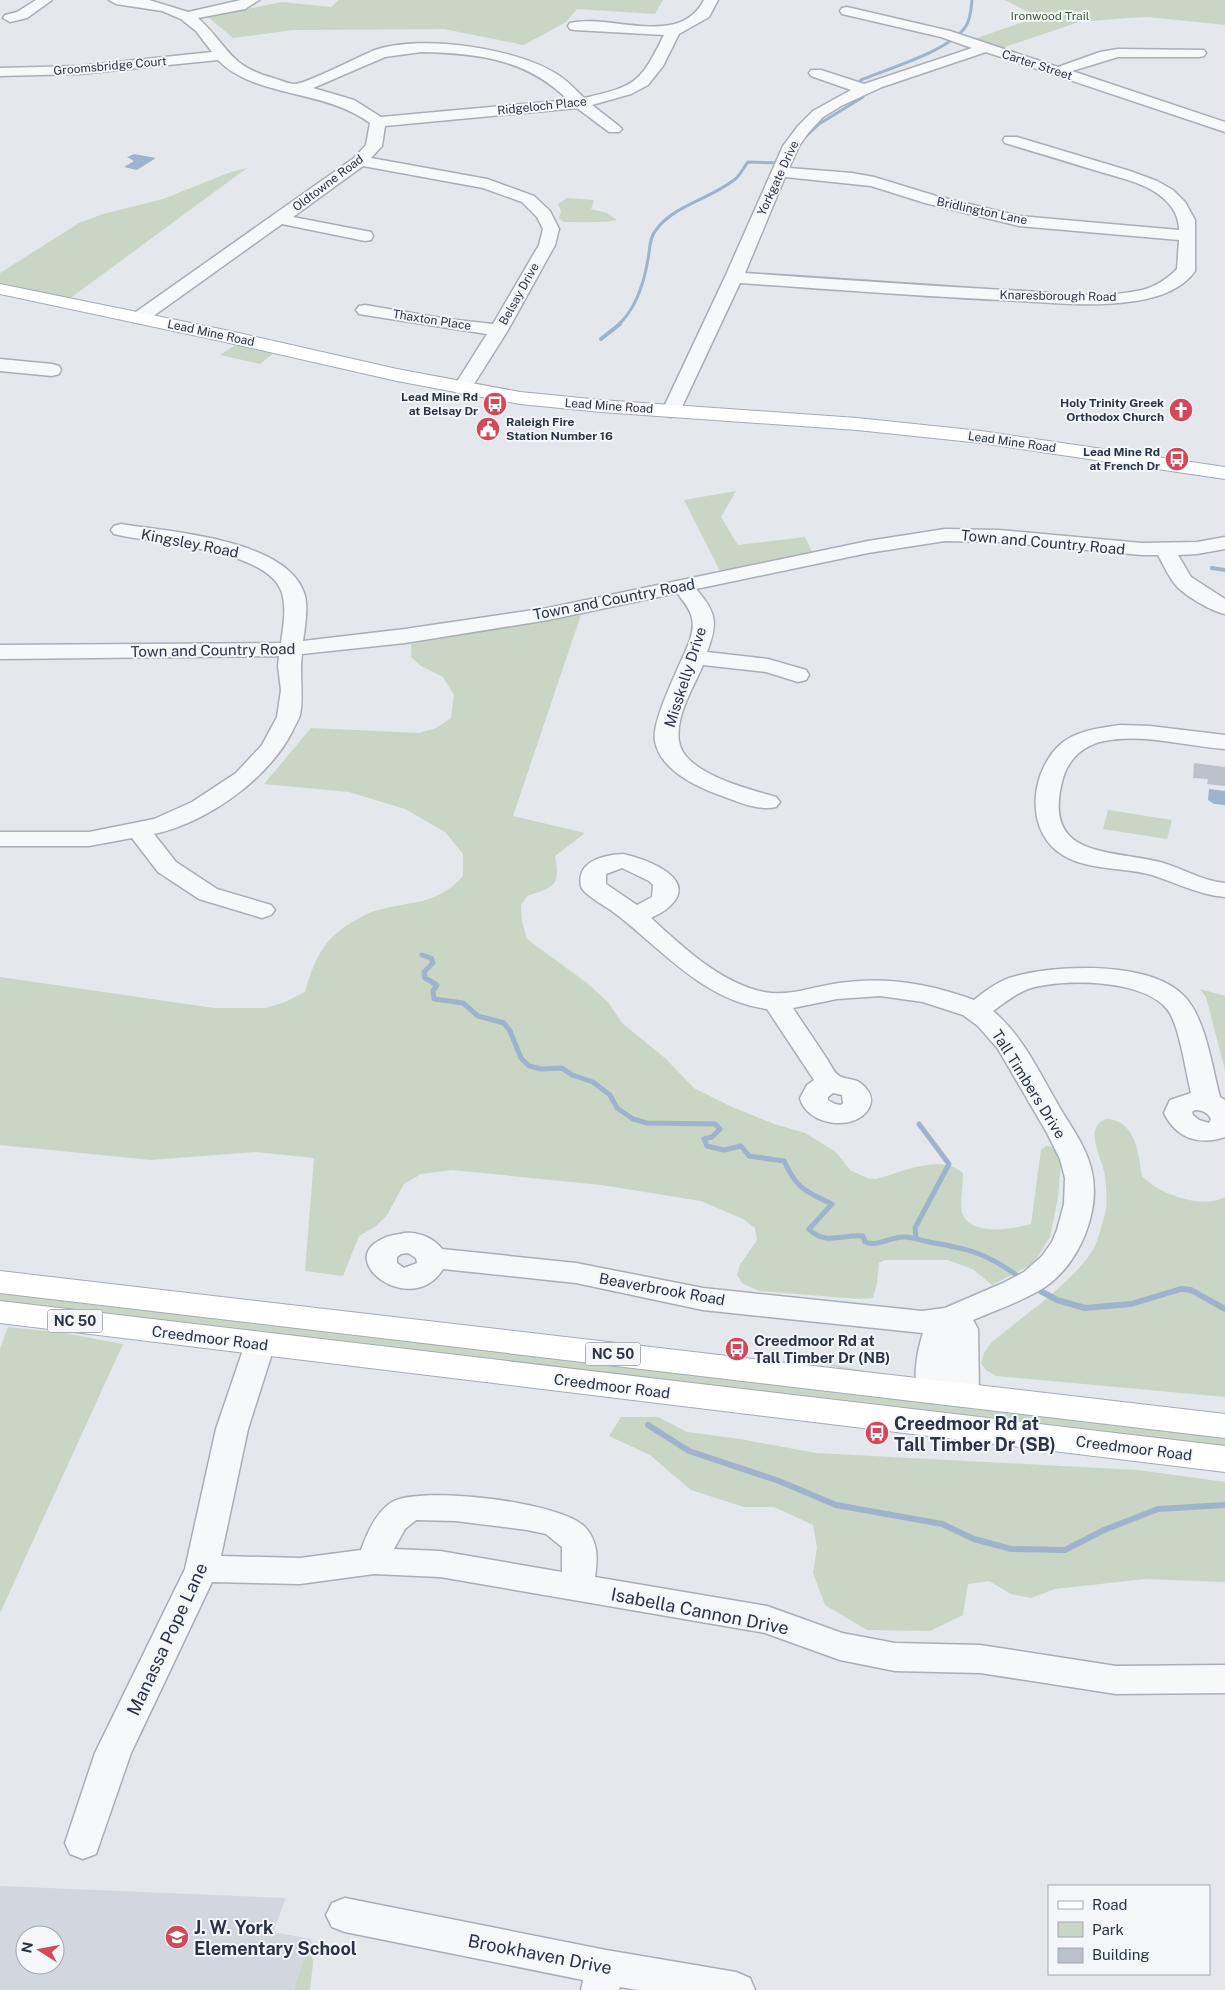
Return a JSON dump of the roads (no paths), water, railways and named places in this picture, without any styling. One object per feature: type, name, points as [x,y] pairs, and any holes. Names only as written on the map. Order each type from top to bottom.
[{"type":"main road","name":"Lead Mine Road","points":[[0,289],[462,388],[560,403],[857,424],[981,437],[1225,473]]},
{"type":"main road","name":"NC 50","points":[[0,1282],[1225,1426]]},
{"type":"main road","name":"Creedmoor Road","points":[[0,1312],[1225,1459]]},
{"type":"street","points":[[10,18],[24,14],[44,0]]},
{"type":"street","points":[[116,0],[153,6],[187,16],[206,33],[220,55],[235,68],[248,74],[348,103],[369,114],[378,122]]},
{"type":"street","points":[[187,16],[240,6],[252,0]]},
{"type":"street","points":[[575,26],[673,32],[704,14],[710,0]]},
{"type":"street","name":"Carter Street","points":[[847,11],[917,27],[1059,71],[1225,127]]},
{"type":"street","name":"Ridgeloch Place","points":[[378,122],[580,103],[626,90],[647,78],[673,32]]},
{"type":"street","points":[[298,89],[382,53],[404,48],[447,48],[478,52],[538,70],[560,84],[580,103],[614,129]]},
{"type":"street","name":"Yorkgate Drive","points":[[671,411],[734,277],[791,146],[802,129],[817,115],[864,89],[985,48]]},
{"type":"street","points":[[1059,71],[1104,55],[1118,53],[1199,54]]},
{"type":"street","name":"Groomsbridge Court","points":[[0,72],[79,70],[220,55]]},
{"type":"street","points":[[816,73],[864,89]]},
{"type":"street","name":"Oldtowne Road","points":[[139,318],[280,220],[360,161],[374,146],[378,122]]},
{"type":"street","name":"Knaresborough Road","points":[[734,277],[1000,295],[1081,298],[1136,296],[1158,290],[1173,283],[1186,271],[1187,220],[1179,205],[1167,193],[1151,184],[1011,140]]},
{"type":"street","name":"Belsay Drive","points":[[360,161],[487,184],[528,199],[544,215],[550,229],[546,245],[499,330],[462,388]]},
{"type":"street","name":"Bridlington Lane","points":[[779,172],[842,177],[874,182],[941,202],[1019,221],[1188,236]]},
{"type":"street","name":"Belsay Drive","points":[[528,199],[546,196]]},
{"type":"street","points":[[280,220],[365,236]]},
{"type":"street","name":"Thaxton Place","points":[[364,310],[447,324],[499,330]]},
{"type":"street","points":[[0,365],[52,370]]},
{"type":"street","name":"Kingsley Road","points":[[0,839],[88,839],[161,825],[200,807],[244,778],[272,748],[288,717],[292,690],[289,666],[296,624],[294,595],[284,578],[270,566],[253,556],[228,548],[122,530]]},
{"type":"street","name":"Town and Country Road","points":[[0,652],[292,649],[405,636],[548,614],[868,547],[945,535],[980,535],[1104,547],[1164,549],[1188,549],[1225,542]]},
{"type":"street","points":[[1164,549],[1183,581],[1225,608]]},
{"type":"street","points":[[1188,549],[1199,572],[1197,590]]},
{"type":"street","name":"Misskelly Drive","points":[[682,586],[698,604],[704,616],[705,626],[695,657],[668,724],[668,747],[673,756],[694,773],[722,788],[768,802]]},
{"type":"street","points":[[695,657],[768,666],[798,675]]},
{"type":"street","points":[[1225,742],[1184,739],[1143,731],[1104,734],[1089,738],[1073,745],[1064,752],[1057,764],[1047,801],[1050,827],[1058,838],[1073,851],[1090,858],[1153,868],[1205,886],[1225,890]]},
{"type":"street","points":[[139,830],[167,867],[208,894],[262,910]]},
{"type":"street","name":"Tall Timbers Drive","points":[[635,917],[708,976],[744,994],[775,1001],[794,1001],[872,986],[896,987],[950,1001],[976,1011],[997,1030],[1061,1134],[1078,1176],[1075,1220],[1069,1240],[1043,1273],[1024,1285],[952,1318],[941,1325],[937,1337],[932,1392]]},
{"type":"street","points":[[976,1011],[1002,992],[1017,984],[1052,976],[1077,974],[1101,976],[1127,980],[1158,991],[1172,998],[1186,1019],[1219,1114]]},
{"type":"street","points":[[775,1001],[830,1084]]},
{"type":"street","name":"Beaverbrook Road","points":[[431,1258],[576,1273],[703,1299],[922,1322],[952,1318]]},
{"type":"street","points":[[952,1318],[963,1329],[963,1396]]},
{"type":"street","name":"Manassa Pope Lane","points":[[83,1843],[112,1752],[202,1569],[232,1429],[260,1344]]},
{"type":"street","points":[[374,1561],[381,1539],[392,1520],[406,1510],[429,1506],[453,1508],[535,1520],[561,1528],[573,1536],[582,1553],[576,1587]]},
{"type":"street","name":"Isabella Cannon Drive","points":[[202,1569],[300,1571],[374,1561],[440,1564],[766,1620],[840,1646],[894,1657],[980,1658],[1116,1680],[1225,1679]]},
{"type":"street","name":"Brookhaven Drive","points":[[345,1915],[603,1978],[736,1990]]},
{"type":"water","points":[[134,154],[156,158],[137,170],[124,167],[134,161],[127,157]]},
{"type":"water","points":[[1209,789],[1225,791],[1225,805],[1214,804],[1208,800]]},
{"type":"waterway","points":[[801,141],[819,124],[863,97],[854,87],[861,80],[918,58],[958,35],[969,20],[972,0]]},
{"type":"waterway","points":[[618,325],[630,311],[638,295],[644,277],[652,237],[664,221],[682,208],[734,180],[748,162],[782,163]]},
{"type":"waterway","points":[[601,339],[620,324]]},
{"type":"waterway","points":[[1212,568],[1225,570]]},
{"type":"waterway","points":[[422,955],[431,958],[433,963],[424,972],[425,978],[437,985],[433,991],[434,999],[463,1003],[478,1016],[504,1023],[510,1031],[521,1058],[529,1066],[541,1069],[562,1068],[572,1075],[593,1082],[610,1095],[617,1108],[633,1119],[647,1123],[715,1124],[720,1129],[712,1137],[704,1139],[707,1146],[724,1150],[741,1146],[749,1156],[784,1161],[793,1178],[803,1188],[832,1204],[809,1229],[815,1234],[828,1238],[863,1236],[865,1242],[870,1243],[907,1237],[956,1247],[989,1258],[1022,1279]]},
{"type":"waterway","points":[[916,1237],[915,1228],[949,1164],[919,1124]]},
{"type":"waterway","points":[[1035,1288],[1057,1300],[1085,1308],[1131,1304],[1181,1289],[1191,1290],[1225,1309]]},
{"type":"waterway","points":[[648,1425],[689,1451],[779,1481],[836,1505],[942,1524],[974,1539],[1011,1549],[1065,1550],[1104,1530],[1158,1509],[1225,1505]]},
{"type":"place","name":"Lead Mine Rd at Belsay Dr","points":[[495,404]]},
{"type":"place","name":"Holy Trinity Greek Orthodox Church","points":[[1181,410]]},
{"type":"place","name":"Raleigh Fire Station Number 16","points":[[488,429]]},
{"type":"place","name":"Lead Mine Rd at French Dr","points":[[1177,459]]},
{"type":"place","name":"Creedmoor Rd at Tall Timber Dr (NB)","points":[[737,1349]]},
{"type":"place","name":"Creedmoor Rd at Tall Timber Dr (SB)","points":[[877,1433]]},
{"type":"place","name":"J. W. York Elementary School","points":[[177,1937]]},
{"type":"park label","name":"Ironwood Trail","points":[[1050,16]]}]
